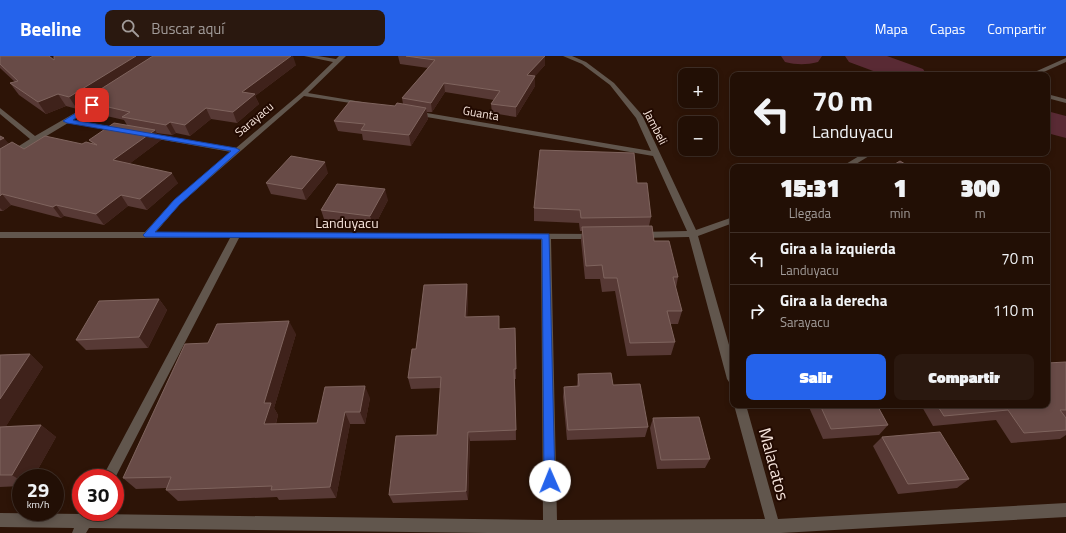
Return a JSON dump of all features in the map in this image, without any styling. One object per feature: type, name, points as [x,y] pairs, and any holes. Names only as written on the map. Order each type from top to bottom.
[{"type":"street","points":[[307,56],[340,58]]},
{"type":"street","name":"Jambeli","points":[[566,56],[584,63],[612,84],[639,116],[693,234]]},
{"type":"street","name":"Sarayacu","points":[[148,235],[177,202],[303,94],[340,58]]},
{"type":"street","points":[[1038,72],[1066,60]]},
{"type":"street","points":[[303,94],[373,106]]},
{"type":"street","points":[[0,162],[34,139],[67,121],[104,97]]},
{"type":"street","points":[[1050,97],[1066,101]]},
{"type":"street","points":[[0,110],[34,139]]},
{"type":"street","name":"Guanta","points":[[405,111],[656,154]]},
{"type":"street","points":[[67,121],[236,150]]},
{"type":"street","points":[[850,164],[865,156]]},
{"type":"street","points":[[631,235],[693,234],[730,221]]},
{"type":"street","points":[[693,234],[730,368]]},
{"type":"street","name":"Landuyacu","points":[[0,235],[600,235]]},
{"type":"street","points":[[113,469],[236,235]]},
{"type":"street","points":[[546,236],[550,530]]},
{"type":"street","name":"Malacatos","points":[[741,408],[775,530]]},
{"type":"street","points":[[0,520],[550,530],[775,530],[1066,510]]},
{"type":"building","points":[[0,56],[49,56],[54,60],[54,56],[136,56],[69,97],[58,94],[38,102],[10,83],[18,81],[0,64]]},
{"type":"building","points":[[153,56],[291,56],[242,92],[255,94],[233,112],[206,108],[185,125],[170,122],[166,125],[122,117],[130,112],[82,101]]},
{"type":"building","points":[[406,56],[545,56],[527,75],[535,76],[516,107],[491,104],[500,91],[444,83],[431,103],[402,98],[435,60]]},
{"type":"building","points":[[350,101],[395,106],[397,103],[426,108],[409,135],[361,130],[365,124],[334,121]]},
{"type":"building","points":[[114,123],[155,130],[113,160],[172,173],[140,199],[121,195],[96,214],[56,205],[53,207],[2,194],[0,196],[0,149],[12,142],[24,149],[45,136],[82,144],[86,142],[97,145],[89,140]]},
{"type":"building","points":[[540,150],[634,153],[637,183],[647,183],[651,217],[581,218],[580,210],[534,208]]},
{"type":"building","points":[[291,156],[325,162],[302,189],[266,183]]},
{"type":"building","points":[[900,161],[905,164],[895,164]]},
{"type":"building","points":[[337,184],[385,189],[370,216],[321,210]]},
{"type":"building","points":[[652,226],[654,241],[669,241],[678,277],[673,277],[682,311],[667,311],[675,342],[630,343],[617,278],[604,278],[602,265],[586,266],[582,227]]},
{"type":"building","points":[[467,284],[465,317],[499,316],[499,329],[515,328],[516,369],[514,369],[516,430],[468,432],[466,491],[389,495],[396,436],[437,435],[441,377],[408,378],[412,349],[416,349],[424,285]]},
{"type":"building","points":[[159,299],[139,337],[76,340],[99,301]]},
{"type":"building","points":[[289,321],[264,403],[271,403],[264,424],[317,423],[325,387],[365,386],[360,412],[345,412],[330,487],[271,490],[272,486],[166,490],[171,477],[124,478],[185,344],[208,343],[217,324]]},
{"type":"building","points":[[30,354],[0,399],[0,355]]},
{"type":"building","points":[[1066,362],[1066,410],[1060,410],[1066,418],[1066,430],[1024,433],[1008,410],[944,416],[939,408],[1050,408],[1050,363]]},
{"type":"building","points":[[611,373],[613,385],[640,384],[648,427],[568,430],[564,387],[579,386],[578,374]]},
{"type":"building","points":[[821,408],[879,408],[888,425],[831,429]]},
{"type":"building","points":[[699,417],[710,459],[661,460],[653,418]]},
{"type":"building","points":[[41,425],[15,469],[12,469],[12,475],[0,475],[0,427]]},
{"type":"building","points":[[940,432],[969,479],[908,484],[882,437]]},
{"type":"waterway","points":[[795,56],[808,56]]},
{"type":"waterway","points":[[859,56],[904,72]]},
{"type":"waterway","points":[[1050,122],[1066,128]]},
{"type":"route","points":[[92,105],[67,121],[236,150],[177,202],[148,235],[546,236],[550,481]]}]
